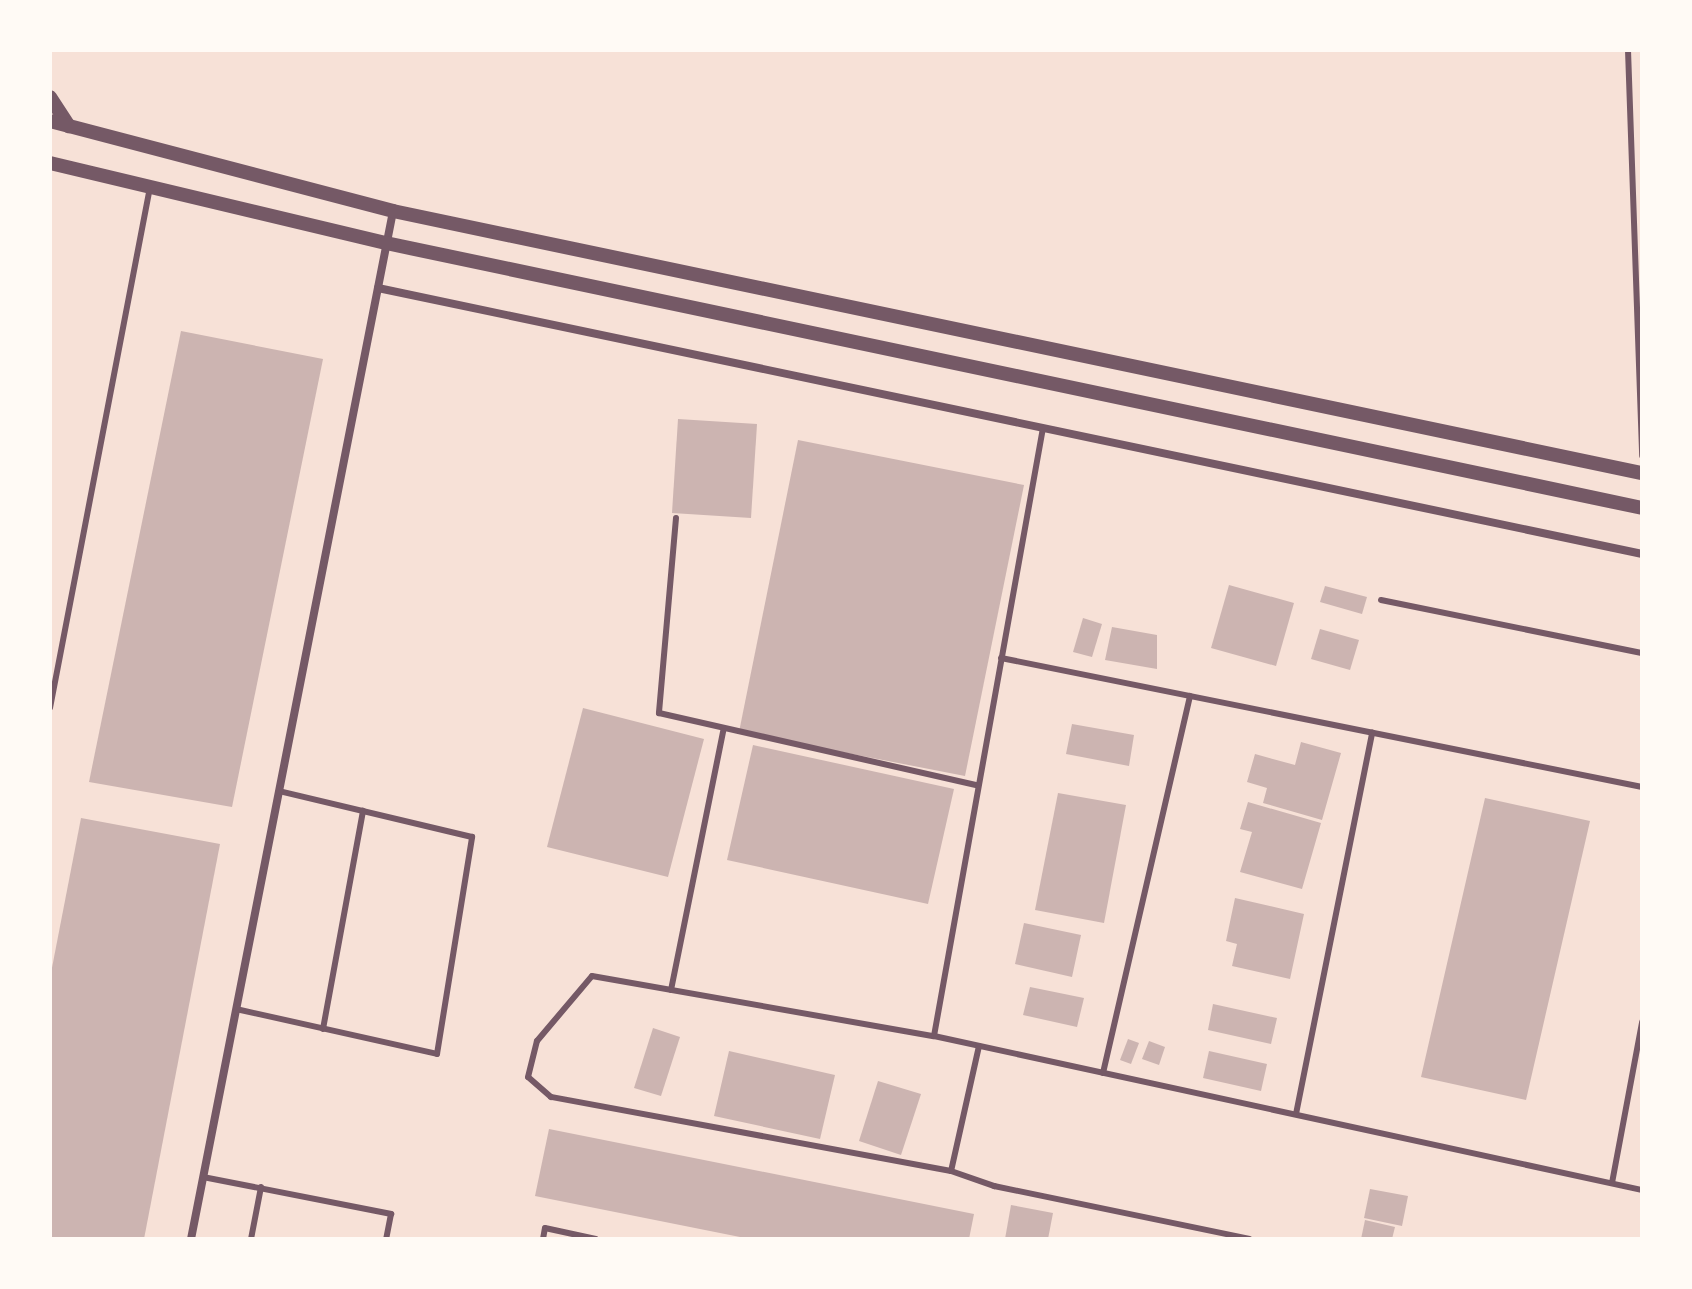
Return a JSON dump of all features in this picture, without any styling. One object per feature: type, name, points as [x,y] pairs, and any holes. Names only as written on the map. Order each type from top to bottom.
[{"type":"street","points":[[50,97],[69,126]]},
{"type":"street","points":[[50,121],[393,211],[1642,473]]},
{"type":"street","points":[[54,168],[150,184],[386,243],[1642,508]]},
{"type":"street","points":[[191,1239],[393,211]]},
{"type":"street","points":[[378,288],[1642,554]]},
{"type":"lane","points":[[1628,50],[1642,456]]},
{"type":"lane","points":[[50,708],[150,184]]},
{"type":"lane","points":[[934,1036],[1043,428]]},
{"type":"lane","points":[[676,518],[659,713],[723,731],[977,785]]},
{"type":"lane","points":[[1381,600],[1642,653]]},
{"type":"lane","points":[[1001,658],[1642,787]]},
{"type":"lane","points":[[1103,1073],[1190,696]]},
{"type":"lane","points":[[671,990],[723,731]]},
{"type":"lane","points":[[1296,1114],[1372,733]]},
{"type":"lane","points":[[236,1009],[437,1054],[472,837],[279,791]]},
{"type":"lane","points":[[323,1029],[363,811]]},
{"type":"lane","points":[[1250,1239],[994,1186],[951,1171],[551,1097],[528,1077],[537,1041],[592,976],[934,1036],[1642,1190]]},
{"type":"lane","points":[[1612,1183],[1642,1022]]},
{"type":"lane","points":[[951,1171],[979,1046]]},
{"type":"lane","points":[[203,1177],[391,1214],[386,1239]]},
{"type":"lane","points":[[251,1239],[261,1187]]},
{"type":"lane","points":[[543,1239],[545,1228],[596,1239]]},
{"type":"building","points":[[181,331],[323,359],[232,807],[89,782]]},
{"type":"building","points":[[678,419],[757,424],[751,518],[672,513]]},
{"type":"building","points":[[798,440],[1024,485],[965,776],[739,732]]},
{"type":"building","points":[[1229,585],[1294,603],[1276,666],[1211,648]]},
{"type":"building","points":[[1325,586],[1367,597],[1362,614],[1320,602]]},
{"type":"building","points":[[1083,618],[1102,624],[1092,657],[1073,652]]},
{"type":"building","points":[[1112,627],[1157,635],[1157,669],[1105,660]]},
{"type":"building","points":[[1320,629],[1359,640],[1350,670],[1311,659]]},
{"type":"building","points":[[583,708],[704,739],[668,877],[547,847]]},
{"type":"building","points":[[1072,724],[1134,735],[1129,766],[1066,754]]},
{"type":"building","points":[[1301,742],[1341,753],[1322,820],[1263,803],[1267,788],[1247,782],[1255,754],[1295,765]]},
{"type":"building","points":[[753,745],[954,789],[928,904],[727,860]]},
{"type":"building","points":[[1058,793],[1126,805],[1104,923],[1035,910]]},
{"type":"building","points":[[1485,798],[1590,821],[1526,1100],[1421,1077]]},
{"type":"building","points":[[1248,802],[1321,823],[1302,889],[1240,872],[1252,832],[1240,829]]},
{"type":"building","points":[[81,818],[220,844],[144,1239],[50,1239],[50,978]]},
{"type":"building","points":[[1235,898],[1304,914],[1290,979],[1232,966],[1237,944],[1226,941]]},
{"type":"building","points":[[1024,923],[1081,935],[1072,977],[1015,964]]},
{"type":"building","points":[[1030,987],[1084,998],[1077,1027],[1023,1015]]},
{"type":"building","points":[[1213,1004],[1277,1018],[1271,1044],[1208,1030]]},
{"type":"building","points":[[653,1028],[680,1037],[661,1096],[634,1088]]},
{"type":"building","points":[[1128,1039],[1139,1043],[1131,1064],[1120,1060]]},
{"type":"building","points":[[1149,1041],[1165,1047],[1159,1065],[1142,1059]]},
{"type":"building","points":[[729,1051],[835,1075],[820,1139],[714,1116]]},
{"type":"building","points":[[1209,1051],[1267,1064],[1261,1091],[1203,1078]]},
{"type":"building","points":[[878,1081],[921,1094],[901,1155],[859,1141]]},
{"type":"building","points":[[549,1129],[974,1214],[969,1239],[750,1239],[535,1196]]},
{"type":"building","points":[[1370,1189],[1408,1196],[1402,1226],[1364,1218]]},
{"type":"building","points":[[1011,1205],[1053,1213],[1048,1239],[1005,1239]]},
{"type":"building","points":[[1365,1220],[1395,1227],[1392,1239],[1361,1239]]}]
